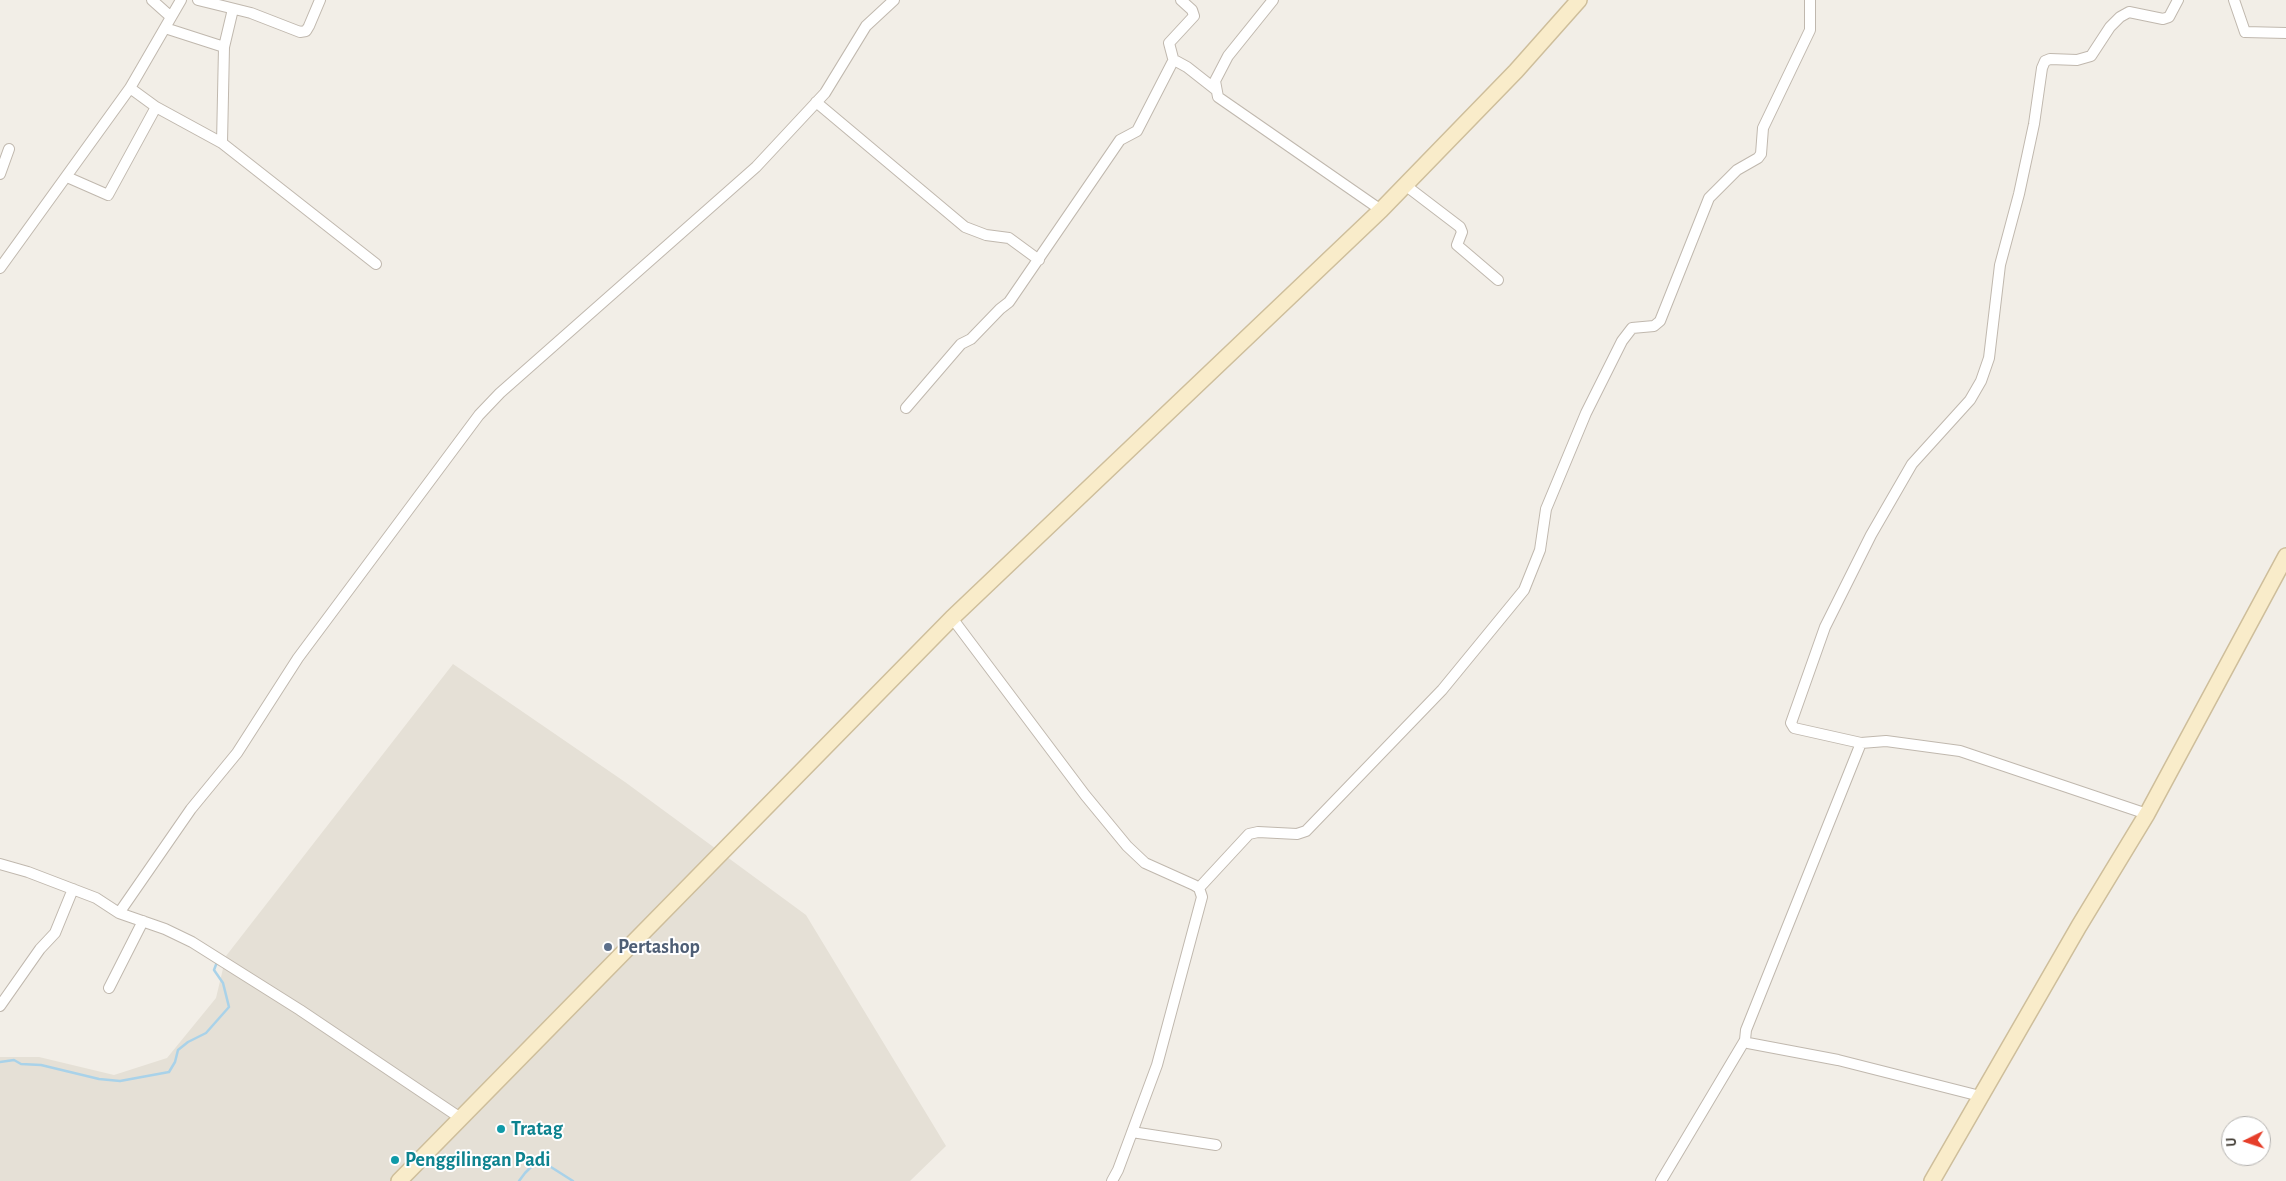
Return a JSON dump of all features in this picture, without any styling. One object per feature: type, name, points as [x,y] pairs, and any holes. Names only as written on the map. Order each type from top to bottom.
[{"type":"street","points":[[152,0],[172,17]]},
{"type":"street","points":[[2,264],[130,88],[181,0]]},
{"type":"street","points":[[198,0],[233,9],[303,32],[310,26],[320,0]]},
{"type":"street","points":[[119,913],[191,809],[237,753],[298,658],[479,415],[500,393],[756,167],[828,89],[866,26],[894,0]]},
{"type":"street","points":[[906,408],[960,344],[971,339],[1000,308],[1008,303],[1120,140],[1137,131],[1174,62],[1169,43],[1194,16],[1192,10],[1181,0]]},
{"type":"street","points":[[1215,89],[1215,80],[1228,56],[1273,0]]},
{"type":"street","points":[[398,1181],[459,1117],[716,861],[952,618],[1381,210],[1516,72],[1579,0]]},
{"type":"street","points":[[1199,888],[1249,834],[1258,832],[1297,834],[1306,830],[1442,690],[1524,590],[1540,550],[1546,509],[1586,413],[1626,334],[1632,328],[1654,326],[1660,321],[1709,198],[1737,170],[1758,158],[1761,154],[1763,128],[1810,30],[1810,0]]},
{"type":"street","points":[[2147,814],[1960,751],[1886,741],[1861,743],[1794,728],[1791,723],[1825,627],[1884,510],[1912,464],[1970,400],[1981,381],[1989,358],[2000,265],[2019,194],[2034,124],[2042,68],[2045,61],[2050,59],[2077,60],[2091,56],[2110,27],[2120,17],[2129,12],[2163,19],[2169,18],[2178,0]]},
{"type":"street","points":[[2234,0],[2245,32],[2286,33]]},
{"type":"street","points":[[222,143],[224,47],[233,9]]},
{"type":"street","points":[[165,28],[224,47]]},
{"type":"street","points":[[1174,62],[1187,66],[1215,89],[1220,99],[1381,210]]},
{"type":"street","points":[[130,88],[156,107],[222,143],[376,264]]},
{"type":"street","points":[[816,102],[965,227],[986,235],[1009,238],[1039,260]]},
{"type":"street","points":[[67,177],[108,195],[156,107]]},
{"type":"street","points":[[0,174],[9,149]]},
{"type":"street","points":[[1405,185],[1460,227],[1462,232],[1457,245],[1498,280]]},
{"type":"street","points":[[1932,1181],[1980,1096],[2147,814],[2286,556]]},
{"type":"street","points":[[952,618],[1085,795],[1127,846],[1145,863],[1199,888],[1202,897],[1156,1065],[1118,1170],[1112,1181]]},
{"type":"street","points":[[1661,1181],[1745,1040],[1746,1030],[1804,881],[1861,743]]},
{"type":"street","points":[[0,864],[96,898],[119,913],[192,942],[300,1010],[459,1117]]},
{"type":"street","points":[[0,1006],[40,949],[55,933],[73,889]]},
{"type":"street","points":[[109,988],[143,921]]},
{"type":"street","points":[[1745,1040],[1748,1043],[1838,1060],[1980,1096]]},
{"type":"street","points":[[1132,1132],[1216,1145]]},
{"type":"shaded area","points":[[453,664],[625,782],[806,915],[946,1146],[910,1181],[0,1181],[0,1057],[39,1057],[114,1075],[167,1058],[216,998],[226,956]]},
{"type":"waterway","points":[[0,1062],[14,1060],[21,1064],[41,1065],[99,1079],[120,1081],[169,1072],[175,1062],[178,1050],[188,1042],[206,1033],[229,1007],[223,983],[214,970],[217,962]]},
{"type":"waterway","points":[[519,1181],[537,1161],[543,1162],[573,1181]]},
{"type":"place","name":"Pertashop","points":[[608,947]]},
{"type":"place","name":"Tratag","points":[[501,1129]]},
{"type":"place","name":"Penggilingan Padi","points":[[395,1160]]}]
